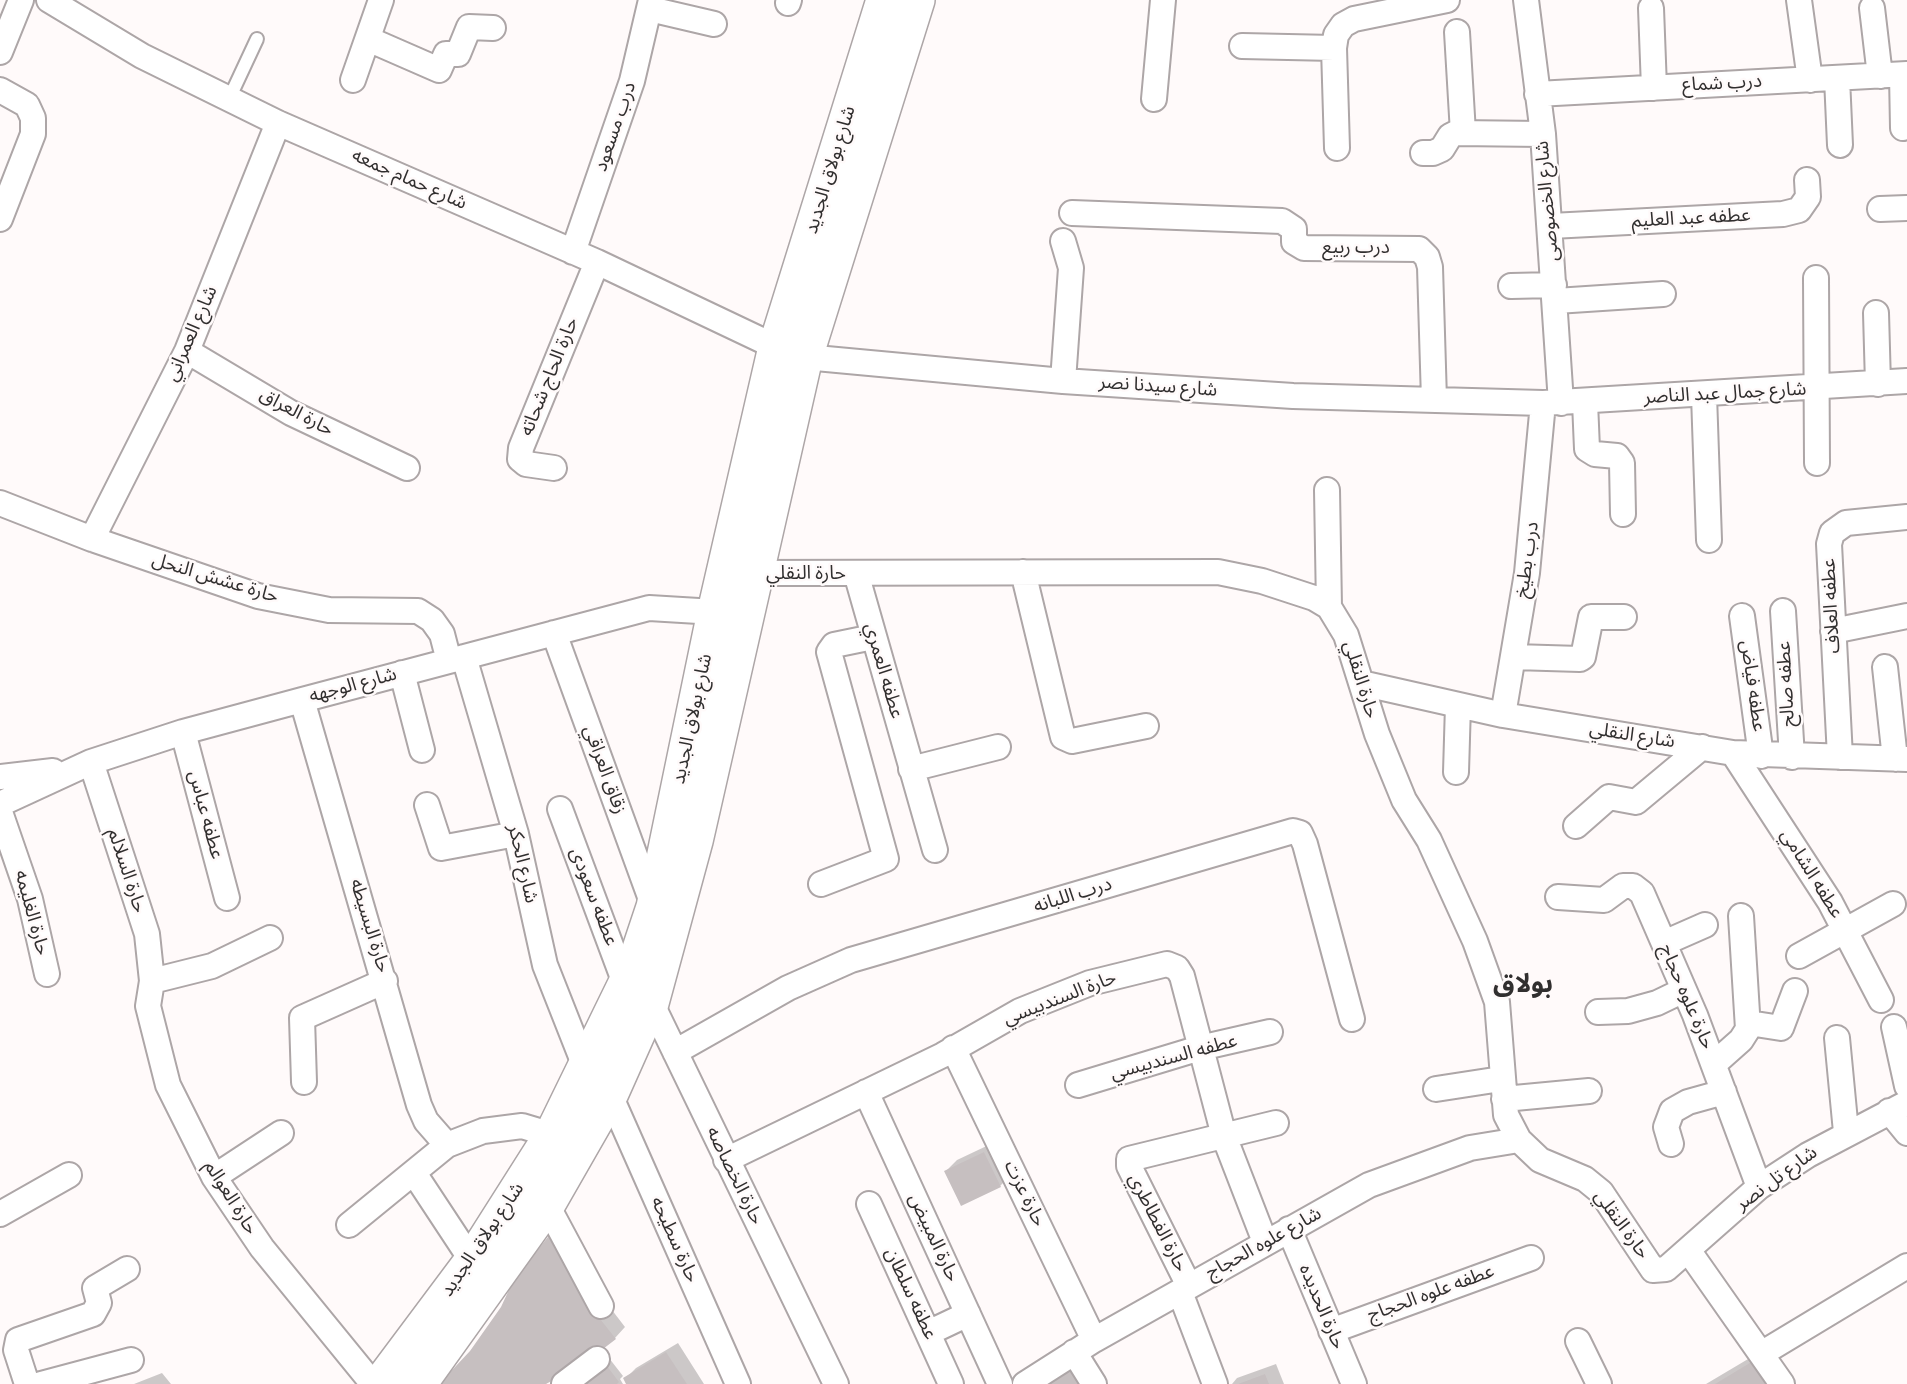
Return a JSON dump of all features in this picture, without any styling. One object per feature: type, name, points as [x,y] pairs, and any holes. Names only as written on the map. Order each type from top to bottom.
[{"type":"street","points":[[0,52],[21,0]]},
{"type":"street","name":"شارع حمام جمعه","points":[[49,0],[142,56],[229,99],[573,251],[790,352]]},
{"type":"street","points":[[353,80],[381,0]]},
{"type":"street","name":"شارع بولاق الجديد","points":[[380,1384],[472,1261],[552,1135],[586,1069],[637,985],[695,841],[740,573],[790,352],[884,0]]},
{"type":"street","name":"شارع بولاق الجديد","points":[[790,352],[917,0]]},
{"type":"street","points":[[1154,99],[1163,0]]},
{"type":"street","points":[[1337,148],[1334,48],[1336,35],[1343,25],[1354,19],[1447,0]]},
{"type":"street","name":"شارع الخصوصى","points":[[1526,0],[1543,134],[1563,403]]},
{"type":"street","points":[[1799,0],[1810,80]]},
{"type":"street","points":[[650,4],[713,24]]},
{"type":"street","name":"درب مسعود","points":[[573,251],[632,82],[650,4]]},
{"type":"street","points":[[1651,8],[1654,88]]},
{"type":"street","points":[[1872,8],[1896,75],[1903,128]]},
{"type":"street","points":[[368,39],[439,70],[446,54],[458,54],[469,27],[493,28]]},
{"type":"street","points":[[1457,32],[1463,133]]},
{"type":"street","points":[[1242,46],[1334,48]]},
{"type":"street","name":"درب شماع","points":[[1537,94],[1896,75]]},
{"type":"street","points":[[1837,78],[1840,145]]},
{"type":"street","points":[[0,90],[27,106],[33,118],[33,134],[0,219]]},
{"type":"street","name":"شارع العمراني","points":[[92,539],[187,351],[278,122]]},
{"type":"street","points":[[1423,153],[1433,153],[1441,149],[1450,136],[1463,133],[1543,134]]},
{"type":"street","name":"عطفه عبد العليم","points":[[1550,226],[1783,214],[1799,210],[1808,197],[1807,180]]},
{"type":"street","points":[[1880,209],[1907,208]]},
{"type":"street","name":"درب ربيع","points":[[1072,213],[1283,221],[1294,229],[1294,242],[1304,248],[1419,249],[1427,257],[1430,267],[1434,400]]},
{"type":"street","points":[[1063,241],[1071,268],[1063,380]]},
{"type":"street","name":"حارة الحاج شحاته","points":[[554,468],[526,464],[520,459],[521,448],[597,262]]},
{"type":"street","points":[[1816,278],[1817,463]]},
{"type":"street","points":[[1511,286],[1555,293],[1663,294]]},
{"type":"street","points":[[1875,313],[1878,384]]},
{"type":"street","name":"حارة العراق","points":[[187,351],[291,412],[407,468]]},
{"type":"street","name":"شارع سيدنا نصر","points":[[790,352],[1063,380],[1293,396],[1563,403]]},
{"type":"street","name":"شارع جمال عبد الناصر","points":[[1563,403],[1907,381]]},
{"type":"street","points":[[1704,396],[1709,540]]},
{"type":"street","points":[[1563,403],[1587,449],[1595,454],[1617,456],[1622,463],[1623,514]]},
{"type":"street","name":"درب بطيخ","points":[[1503,715],[1514,657],[1537,489],[1563,403]]},
{"type":"street","points":[[1326,490],[1329,607]]},
{"type":"street","name":"حارة عشش النحل","points":[[0,503],[92,539],[258,596],[329,610],[418,611],[432,620],[456,659]]},
{"type":"street","name":"عطفه العلاف","points":[[1840,757],[1829,544],[1832,533],[1846,523],[1907,517]]},
{"type":"street","points":[[1023,572],[1063,737],[1072,741],[1146,726]]},
{"type":"street","name":"حارة النقلي","points":[[740,573],[1218,572],[1314,598],[1329,607],[1346,635],[1377,734],[1404,800],[1429,840],[1475,941],[1497,1002],[1506,1115],[1520,1140],[1540,1160],[1585,1179],[1601,1192],[1650,1265],[1658,1272]]},
{"type":"street","name":"شارع بولاق الجديد","points":[[419,1384],[547,1205],[610,1095],[654,907],[715,612],[740,573]]},
{"type":"street","name":"عطفه العمري","points":[[856,573],[935,850]]},
{"type":"street","name":"شارع الوجهه","points":[[0,804],[81,766],[183,732],[402,673],[649,608],[715,612]]},
{"type":"street","name":"عطفه صالح","points":[[1783,611],[1792,757]]},
{"type":"street","name":"عطفه فياض","points":[[1742,616],[1762,756]]},
{"type":"street","points":[[1833,631],[1907,616]]},
{"type":"street","points":[[1514,657],[1580,659],[1583,657],[1591,617],[1624,617]]},
{"type":"street","name":"زقاق العراقي","points":[[554,633],[654,907]]},
{"type":"street","points":[[821,884],[886,859],[830,652],[834,645],[873,638]]},
{"type":"street","name":"شارع الحكر","points":[[456,659],[516,834],[545,965],[586,1069]]},
{"type":"street","points":[[1885,667],[1901,759]]},
{"type":"street","points":[[402,673],[422,750]]},
{"type":"street","name":"شارع النقلي","points":[[1361,683],[1503,715],[1733,753],[1901,759]]},
{"type":"street","name":"حارة البسيطه","points":[[302,700],[419,1105],[426,1122],[447,1146]]},
{"type":"street","points":[[1456,772],[1458,705]]},
{"type":"street","name":"عطفه عباس","points":[[183,732],[227,898]]},
{"type":"street","points":[[911,769],[998,747]]},
{"type":"street","points":[[1576,826],[1609,797],[1636,802],[1702,747]]},
{"type":"street","name":"عطفه الشامي","points":[[1733,753],[1830,902],[1881,1000]]},
{"type":"street","points":[[0,776],[81,766]]},
{"type":"street","name":"حارة السلالم","points":[[81,766],[147,934],[152,981]]},
{"type":"street","points":[[427,805],[441,848],[516,834]]},
{"type":"street","name":"عطفه سعودى","points":[[560,809],[637,985]]},
{"type":"street","name":"حارة الغليمه","points":[[0,812],[30,899],[47,974]]},
{"type":"street","name":"درب اللبانه","points":[[675,1052],[788,988],[851,960],[1293,831],[1303,838],[1352,1019]]},
{"type":"street","name":"حارة علوه حجاج","points":[[1558,897],[1604,900],[1623,886],[1633,886],[1642,893],[1714,1064],[1759,1187]]},
{"type":"street","points":[[1799,956],[1893,904]]},
{"type":"street","points":[[1714,1064],[1745,1035],[1749,1023],[1741,916]]},
{"type":"street","points":[[1664,943],[1705,925]]},
{"type":"street","points":[[152,981],[212,966],[270,938]]},
{"type":"street","name":"حارة السندبيسي","points":[[726,1160],[953,1048],[1020,1011],[1078,988],[1167,964],[1177,968],[1182,976],[1224,1136],[1265,1242]]},
{"type":"street","name":"حارة العوالم","points":[[152,981],[148,1006],[168,1085],[214,1177],[262,1248],[373,1384]]},
{"type":"street","points":[[304,1082],[302,1018],[385,981]]},
{"type":"street","name":"حارة الخصاصه","points":[[637,985],[675,1052],[836,1384]]},
{"type":"street","points":[[1598,1012],[1628,1011],[1657,1003],[1684,990]]},
{"type":"street","points":[[1749,1023],[1782,1028],[1795,991]]},
{"type":"street","points":[[1894,1027],[1907,1086]]},
{"type":"street","name":"عطفه السندبيسي","points":[[1079,1085],[1200,1048],[1270,1032]]},
{"type":"street","points":[[1837,1038],[1846,1132]]},
{"type":"street","name":"حارة عزت","points":[[953,1048],[1084,1346],[1094,1384]]},
{"type":"street","points":[[1436,1089],[1589,1091]]},
{"type":"street","name":"حارة المبيض","points":[[866,1092],[1000,1384]]},
{"type":"street","points":[[1671,1144],[1665,1127],[1672,1111],[1688,1102],[1724,1092]]},
{"type":"street","name":"حارة سطيحه","points":[[610,1095],[738,1384]]},
{"type":"street","points":[[1898,1107],[1907,1133]]},
{"type":"street","name":"شارع تل نصر","points":[[1658,1272],[1688,1250],[1759,1187],[1846,1132],[1898,1107]]},
{"type":"street","points":[[1224,1136],[1276,1123]]},
{"type":"street","points":[[349,1225],[447,1146],[483,1130],[522,1126],[552,1135]]},
{"type":"street","points":[[214,1177],[281,1133]]},
{"type":"street","name":"حارة الفطاطري","points":[[1215,1384],[1184,1289],[1129,1166],[1129,1159],[1224,1136]]},
{"type":"street","name":"شارع علوه الحجاج","points":[[1025,1384],[1084,1346],[1369,1185],[1470,1148],[1520,1140]]},
{"type":"street","points":[[414,1173],[472,1261]]},
{"type":"street","points":[[0,1214],[69,1175]]},
{"type":"street","name":"عطفه سلطان","points":[[869,1204],[951,1384]]},
{"type":"street","points":[[547,1205],[601,1306]]},
{"type":"street","name":"حارة الحديده","points":[[1289,1229],[1354,1384]]},
{"type":"street","points":[[1688,1250],[1782,1384]]},
{"type":"street","name":"عطفه علوه الحجاج","points":[[1331,1331],[1531,1258]]},
{"type":"street","points":[[1761,1354],[1907,1266]]},
{"type":"street","points":[[27,1384],[16,1350],[18,1339],[93,1314],[99,1303],[95,1288],[127,1269]]},
{"type":"street","points":[[928,1333],[968,1314]]},
{"type":"street","points":[[1578,1340],[1598,1384]]},
{"type":"street","points":[[564,1384],[597,1359]]},
{"type":"street","points":[[41,1384],[131,1360]]},
{"type":"lane","points":[[229,99],[257,39]]},
{"type":"building","points":[[984,1152],[1001,1187],[961,1206],[944,1171]]},
{"type":"building","points":[[552,1232],[581,1295],[616,1339],[586,1362],[546,1384],[439,1384],[470,1351],[501,1307],[514,1279]]},
{"type":"building","points":[[666,1352],[687,1384],[626,1384],[623,1378]]},
{"type":"building","points":[[1073,1359],[1087,1384],[1034,1384]]},
{"type":"building","points":[[1753,1361],[1768,1384],[1715,1384]]},
{"type":"building","points":[[604,1362],[619,1382],[617,1384],[574,1384]]},
{"type":"building","points":[[1265,1374],[1269,1384],[1238,1384]]},
{"type":"district","name":"بولاق","points":[[1523,986]]}]
